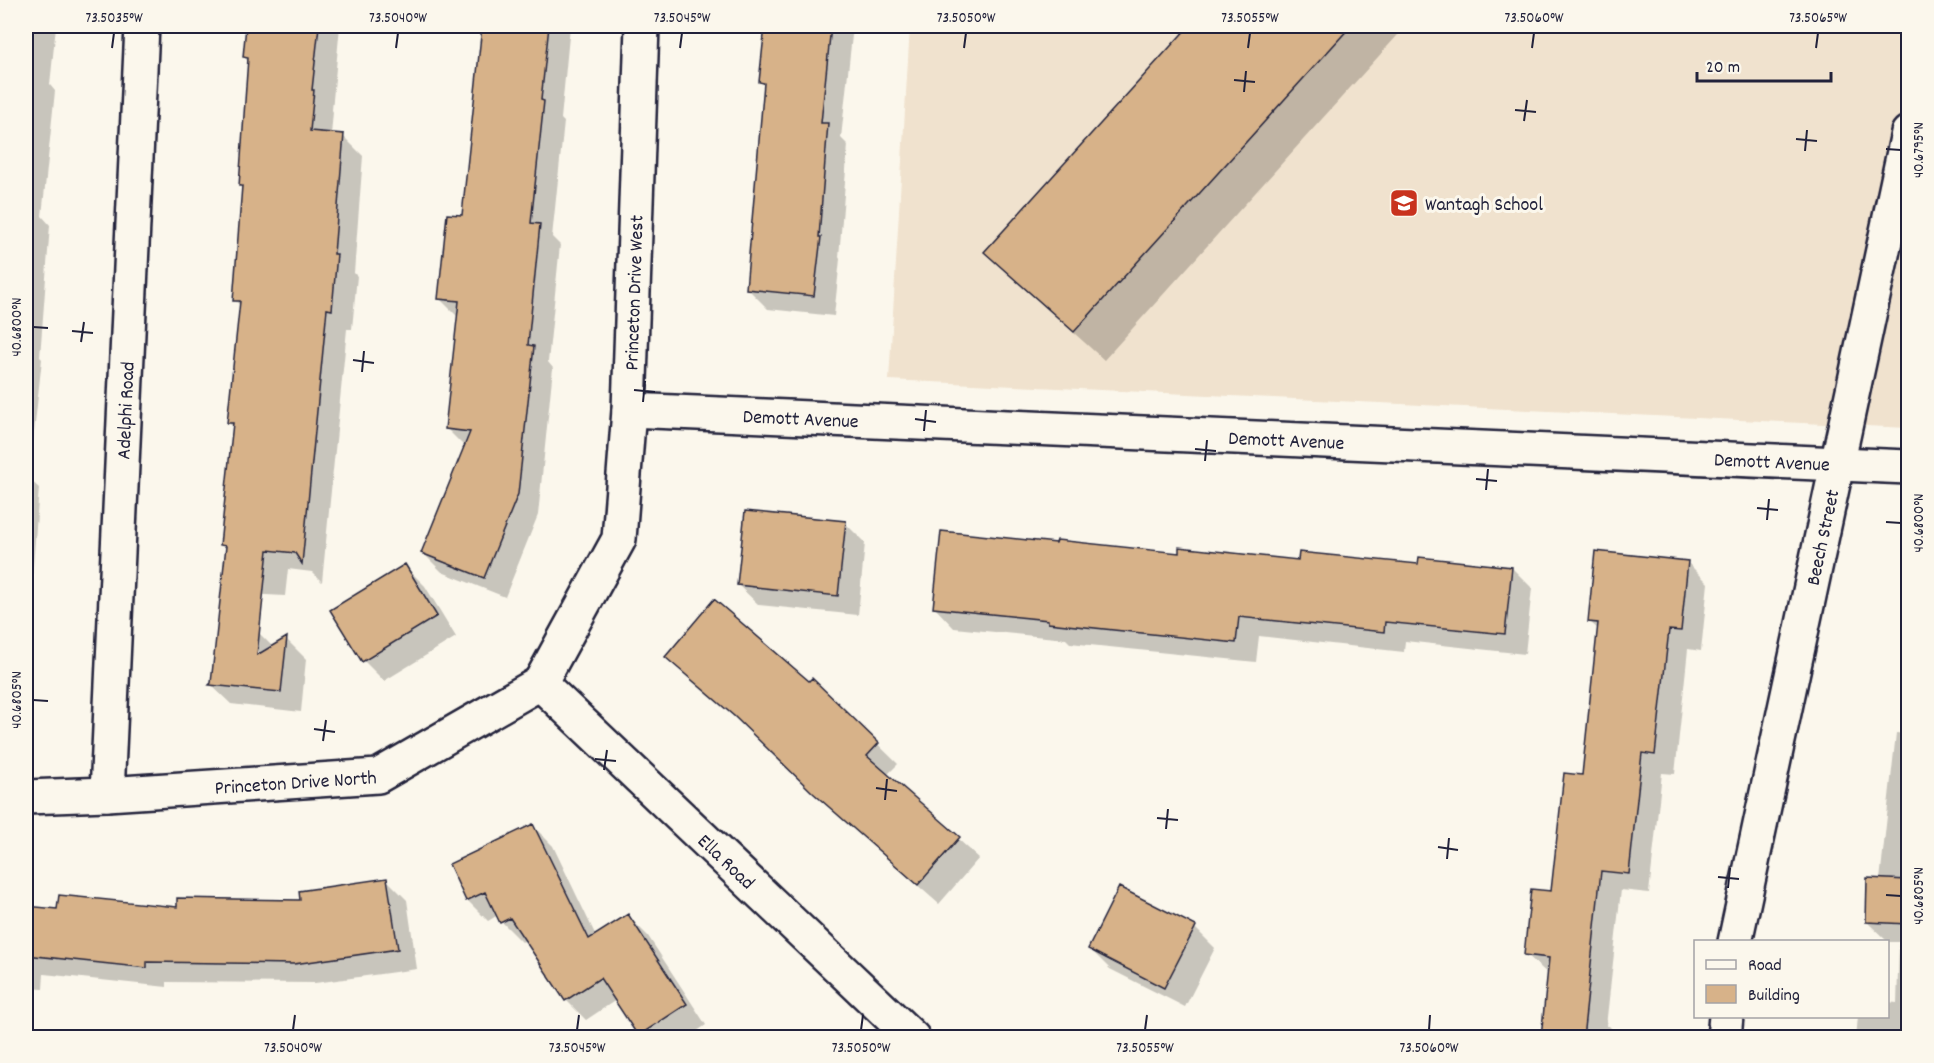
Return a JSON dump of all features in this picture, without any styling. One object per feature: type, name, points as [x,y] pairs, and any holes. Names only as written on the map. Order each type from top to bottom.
[{"type":"street","name":"Adelphi Road","points":[[107,794],[142,26]]},
{"type":"street","name":"Princeton Drive West","points":[[540,683],[619,539],[629,410],[642,26]]},
{"type":"street","name":"Beech Street","points":[[1735,940],[1908,133]]},
{"type":"street","name":"Demott Avenue","points":[[629,410],[1908,467]]},
{"type":"street","name":"Princeton Drive North","points":[[26,797],[107,794],[378,776],[540,683]]},
{"type":"street","name":"Ella Road","points":[[540,683],[913,1038]]},
{"type":"street","points":[[1724,1038],[1726,1018]]},
{"type":"shaded area","name":"Wantagh School","points":[[910,26],[1908,26],[1908,428],[889,380]]},
{"type":"building","points":[[246,26],[319,26],[310,131],[344,134],[334,254],[337,254],[332,310],[327,309],[302,564],[295,553],[268,550],[257,655],[287,637],[281,692],[209,685],[226,546],[220,545],[233,423],[227,423],[240,301],[233,301],[242,186],[239,186],[248,58],[243,57]]},
{"type":"building","points":[[482,26],[549,26],[541,100],[544,101],[531,223],[540,224],[528,345],[534,346],[518,494],[484,578],[421,553],[470,432],[445,429],[459,301],[438,299],[447,214],[462,215]]},
{"type":"building","points":[[765,26],[831,26],[821,123],[828,123],[819,237],[821,237],[814,296],[746,289],[764,83],[759,82]]},
{"type":"building","points":[[1189,26],[1351,26],[1074,332],[984,252]]},
{"type":"building","points":[[745,511],[846,521],[838,596],[737,585]]},
{"type":"building","points":[[941,531],[1179,553],[1179,547],[1298,560],[1299,552],[1418,564],[1419,557],[1512,567],[1505,634],[1385,622],[1384,632],[1239,617],[1236,643],[933,608]]},
{"type":"building","points":[[1595,551],[1688,561],[1681,631],[1669,630],[1655,755],[1642,753],[1629,874],[1601,871],[1583,1038],[1541,1038],[1549,958],[1524,955],[1531,889],[1551,891],[1564,773],[1582,775],[1598,623],[1588,622]]},
{"type":"building","points":[[405,564],[437,616],[362,662],[330,610]]},
{"type":"building","points":[[714,599],[809,681],[812,678],[879,743],[867,756],[960,837],[918,885],[813,793],[734,716],[665,657]]},
{"type":"building","points":[[533,824],[589,939],[628,914],[687,1004],[638,1036],[600,978],[565,1001],[510,918],[500,923],[485,892],[466,901],[449,864]]},
{"type":"building","points":[[387,878],[398,949],[294,964],[147,962],[147,968],[26,955],[26,906],[57,909],[59,895],[177,907],[177,898],[300,900],[299,891]]},
{"type":"building","points":[[1867,878],[1908,880],[1908,924],[1866,922]]},
{"type":"building","points":[[1119,887],[1196,926],[1164,988],[1088,949]]},
{"type":"place","name":"Wantagh School","points":[[1404,203]]}]
